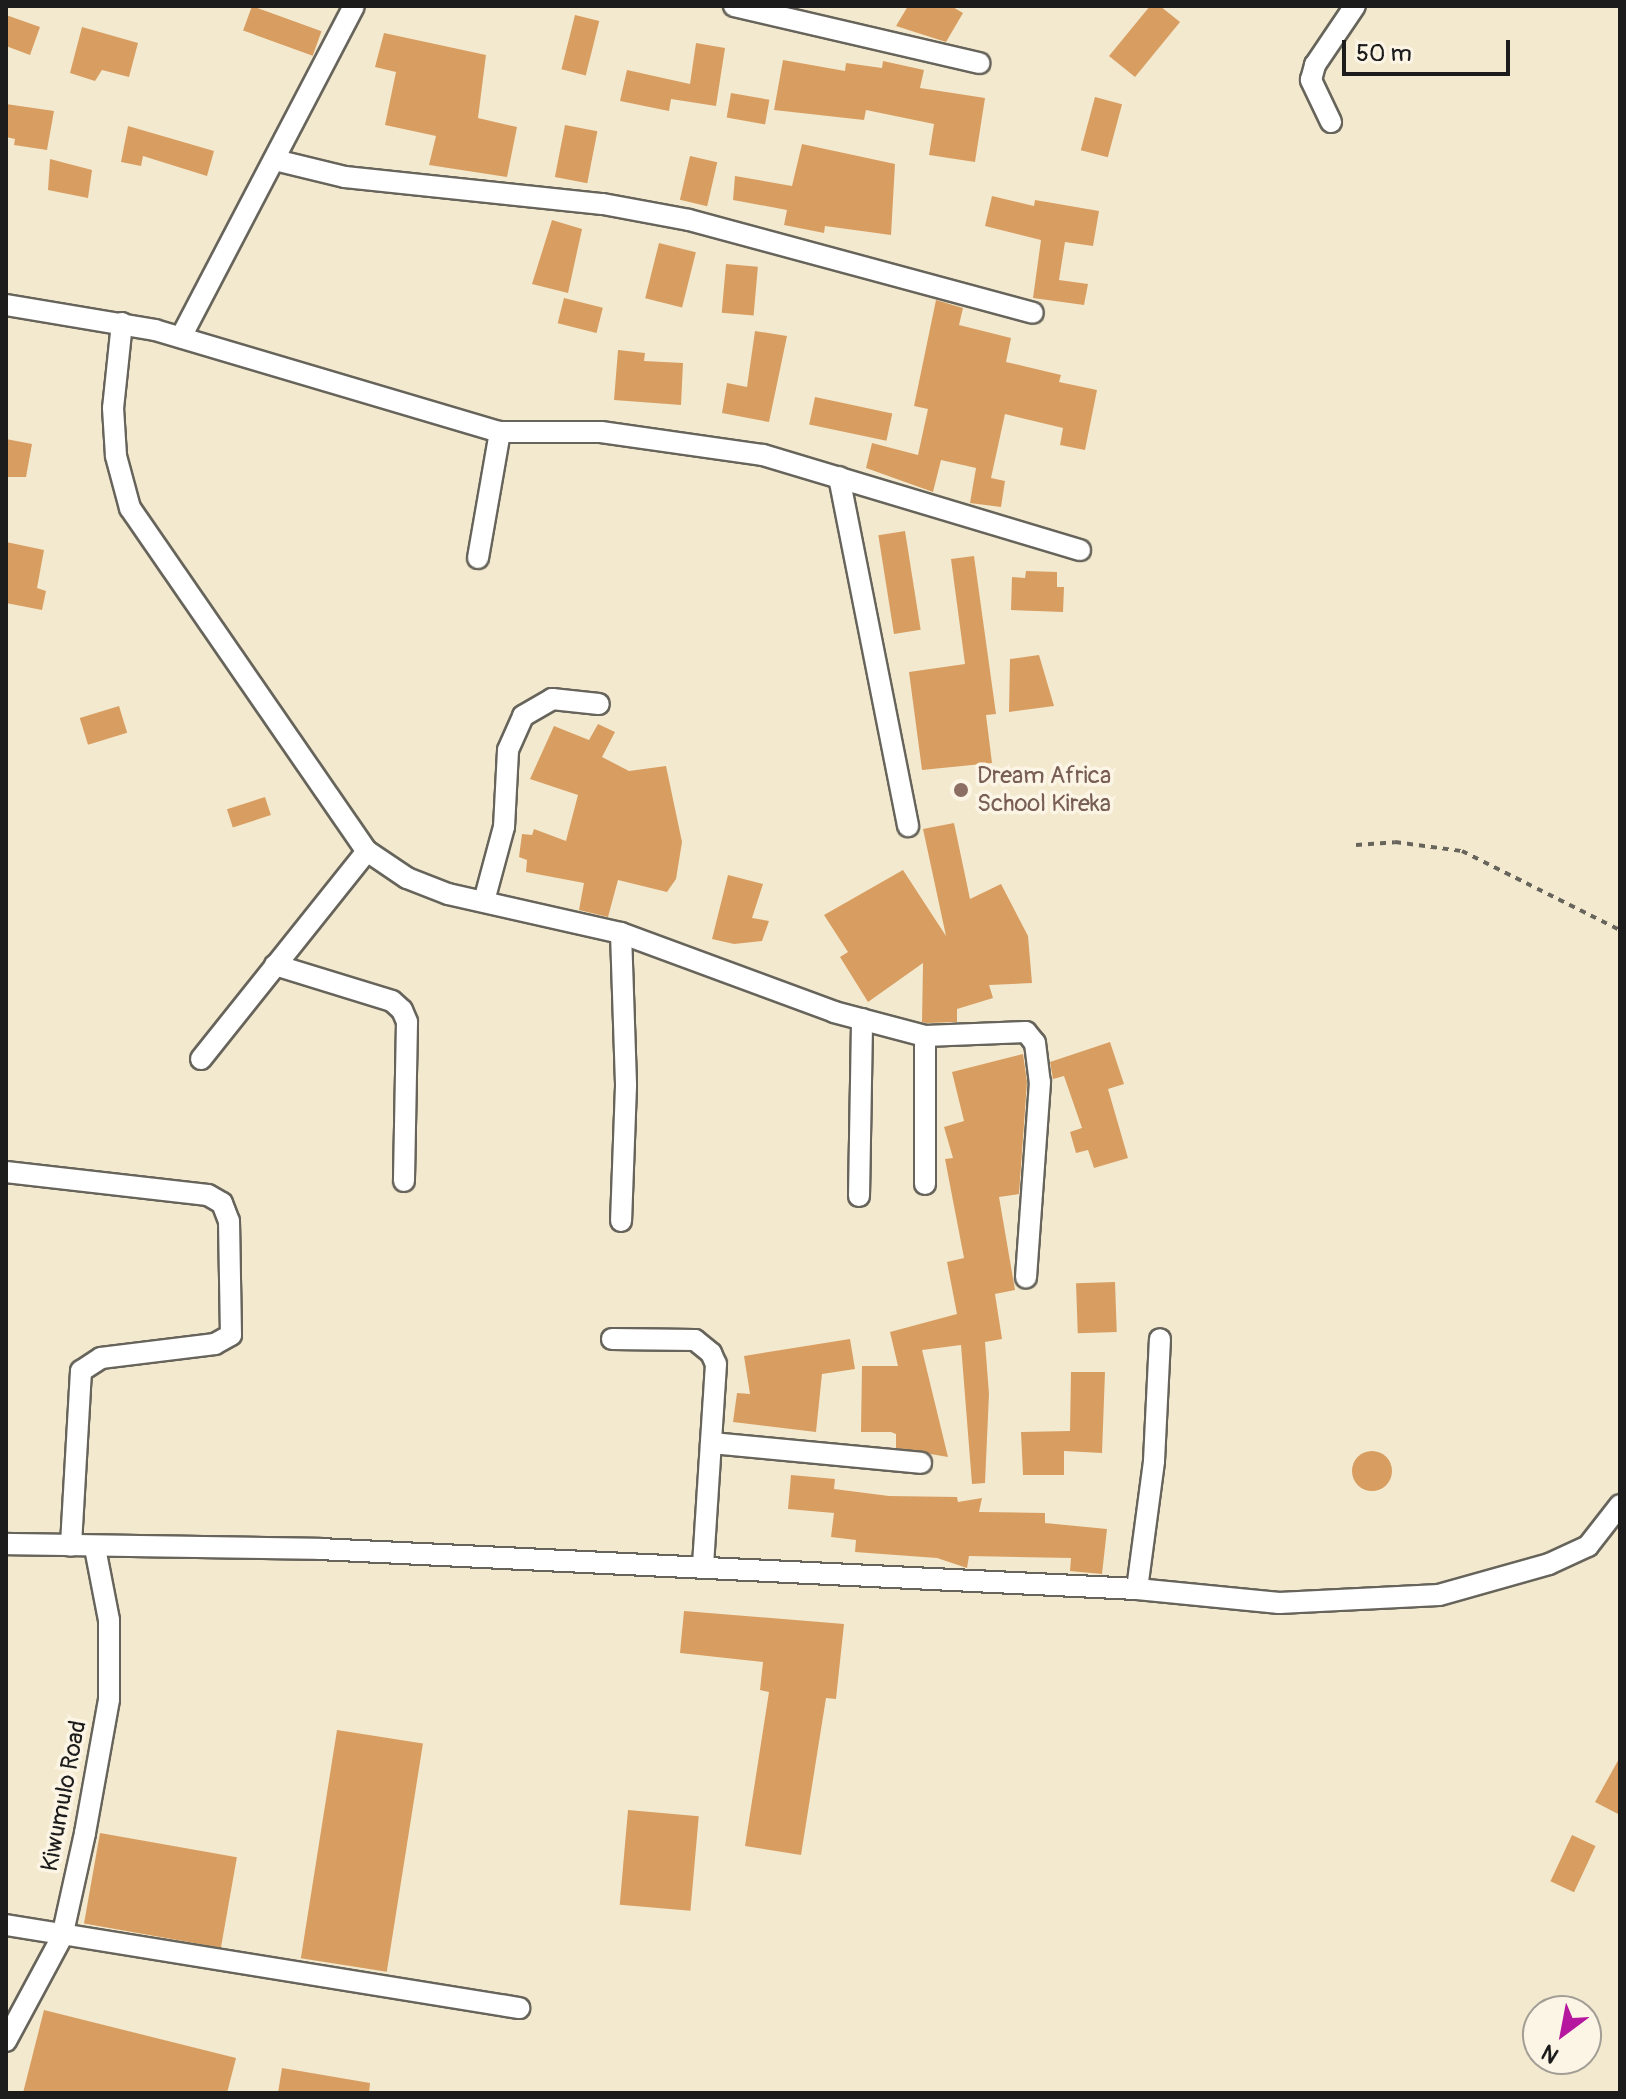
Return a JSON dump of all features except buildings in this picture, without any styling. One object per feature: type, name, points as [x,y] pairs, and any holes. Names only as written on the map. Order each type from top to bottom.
[{"type":"street","points":[[181,337],[354,6]]},
{"type":"street","points":[[734,6],[979,63]]},
{"type":"street","points":[[1331,122],[1311,80],[1315,65],[1355,6]]},
{"type":"street","points":[[275,160],[345,177],[603,204],[689,220],[1033,313]]},
{"type":"street","points":[[6,305],[122,323],[181,337],[500,432],[601,432],[763,455],[1080,550]]},
{"type":"street","points":[[122,323],[113,408],[116,456],[130,508],[367,851],[407,878],[484,901],[621,933],[862,1019],[925,1036],[1026,1032],[1035,1043],[1040,1082],[1026,1278]]},
{"type":"street","points":[[478,558],[500,432]]},
{"type":"street","points":[[839,477],[908,826]]},
{"type":"street","points":[[484,901],[504,827],[508,750],[523,716],[552,699],[599,704]]},
{"type":"street","points":[[201,1059],[367,851]]},
{"type":"street","points":[[621,933],[626,1086],[621,1221]]},
{"type":"street","points":[[275,965],[392,1001],[402,1010],[407,1022],[404,1181]]},
{"type":"street","points":[[859,1196],[862,1019]]},
{"type":"street","points":[[925,1036],[925,1184]]},
{"type":"street","points":[[6,1172],[208,1195],[222,1203],[229,1221],[231,1335],[215,1344],[101,1358],[81,1371],[71,1546]]},
{"type":"street","points":[[612,1339],[695,1340],[711,1353],[716,1364],[703,1567]]},
{"type":"street","points":[[1137,1589],[1154,1461],[1160,1339]]},
{"type":"street","points":[[711,1443],[921,1463]]},
{"type":"street","points":[[6,1544],[95,1548],[319,1549],[1137,1589],[1279,1603],[1439,1595],[1571,1556],[1600,1533],[1620,1505]]},
{"type":"street","name":"Kiwumulo Road","points":[[6,2041],[12,2017],[62,1937],[109,1699],[109,1620],[95,1548]]},
{"type":"street","points":[[6,1925],[62,1937],[519,2008]]},
{"type":"path","points":[[1356,845],[1395,842],[1462,851],[1620,930]]},
{"type":"place","name":"Dream Africa School Kireka","points":[[961,790]]}]
